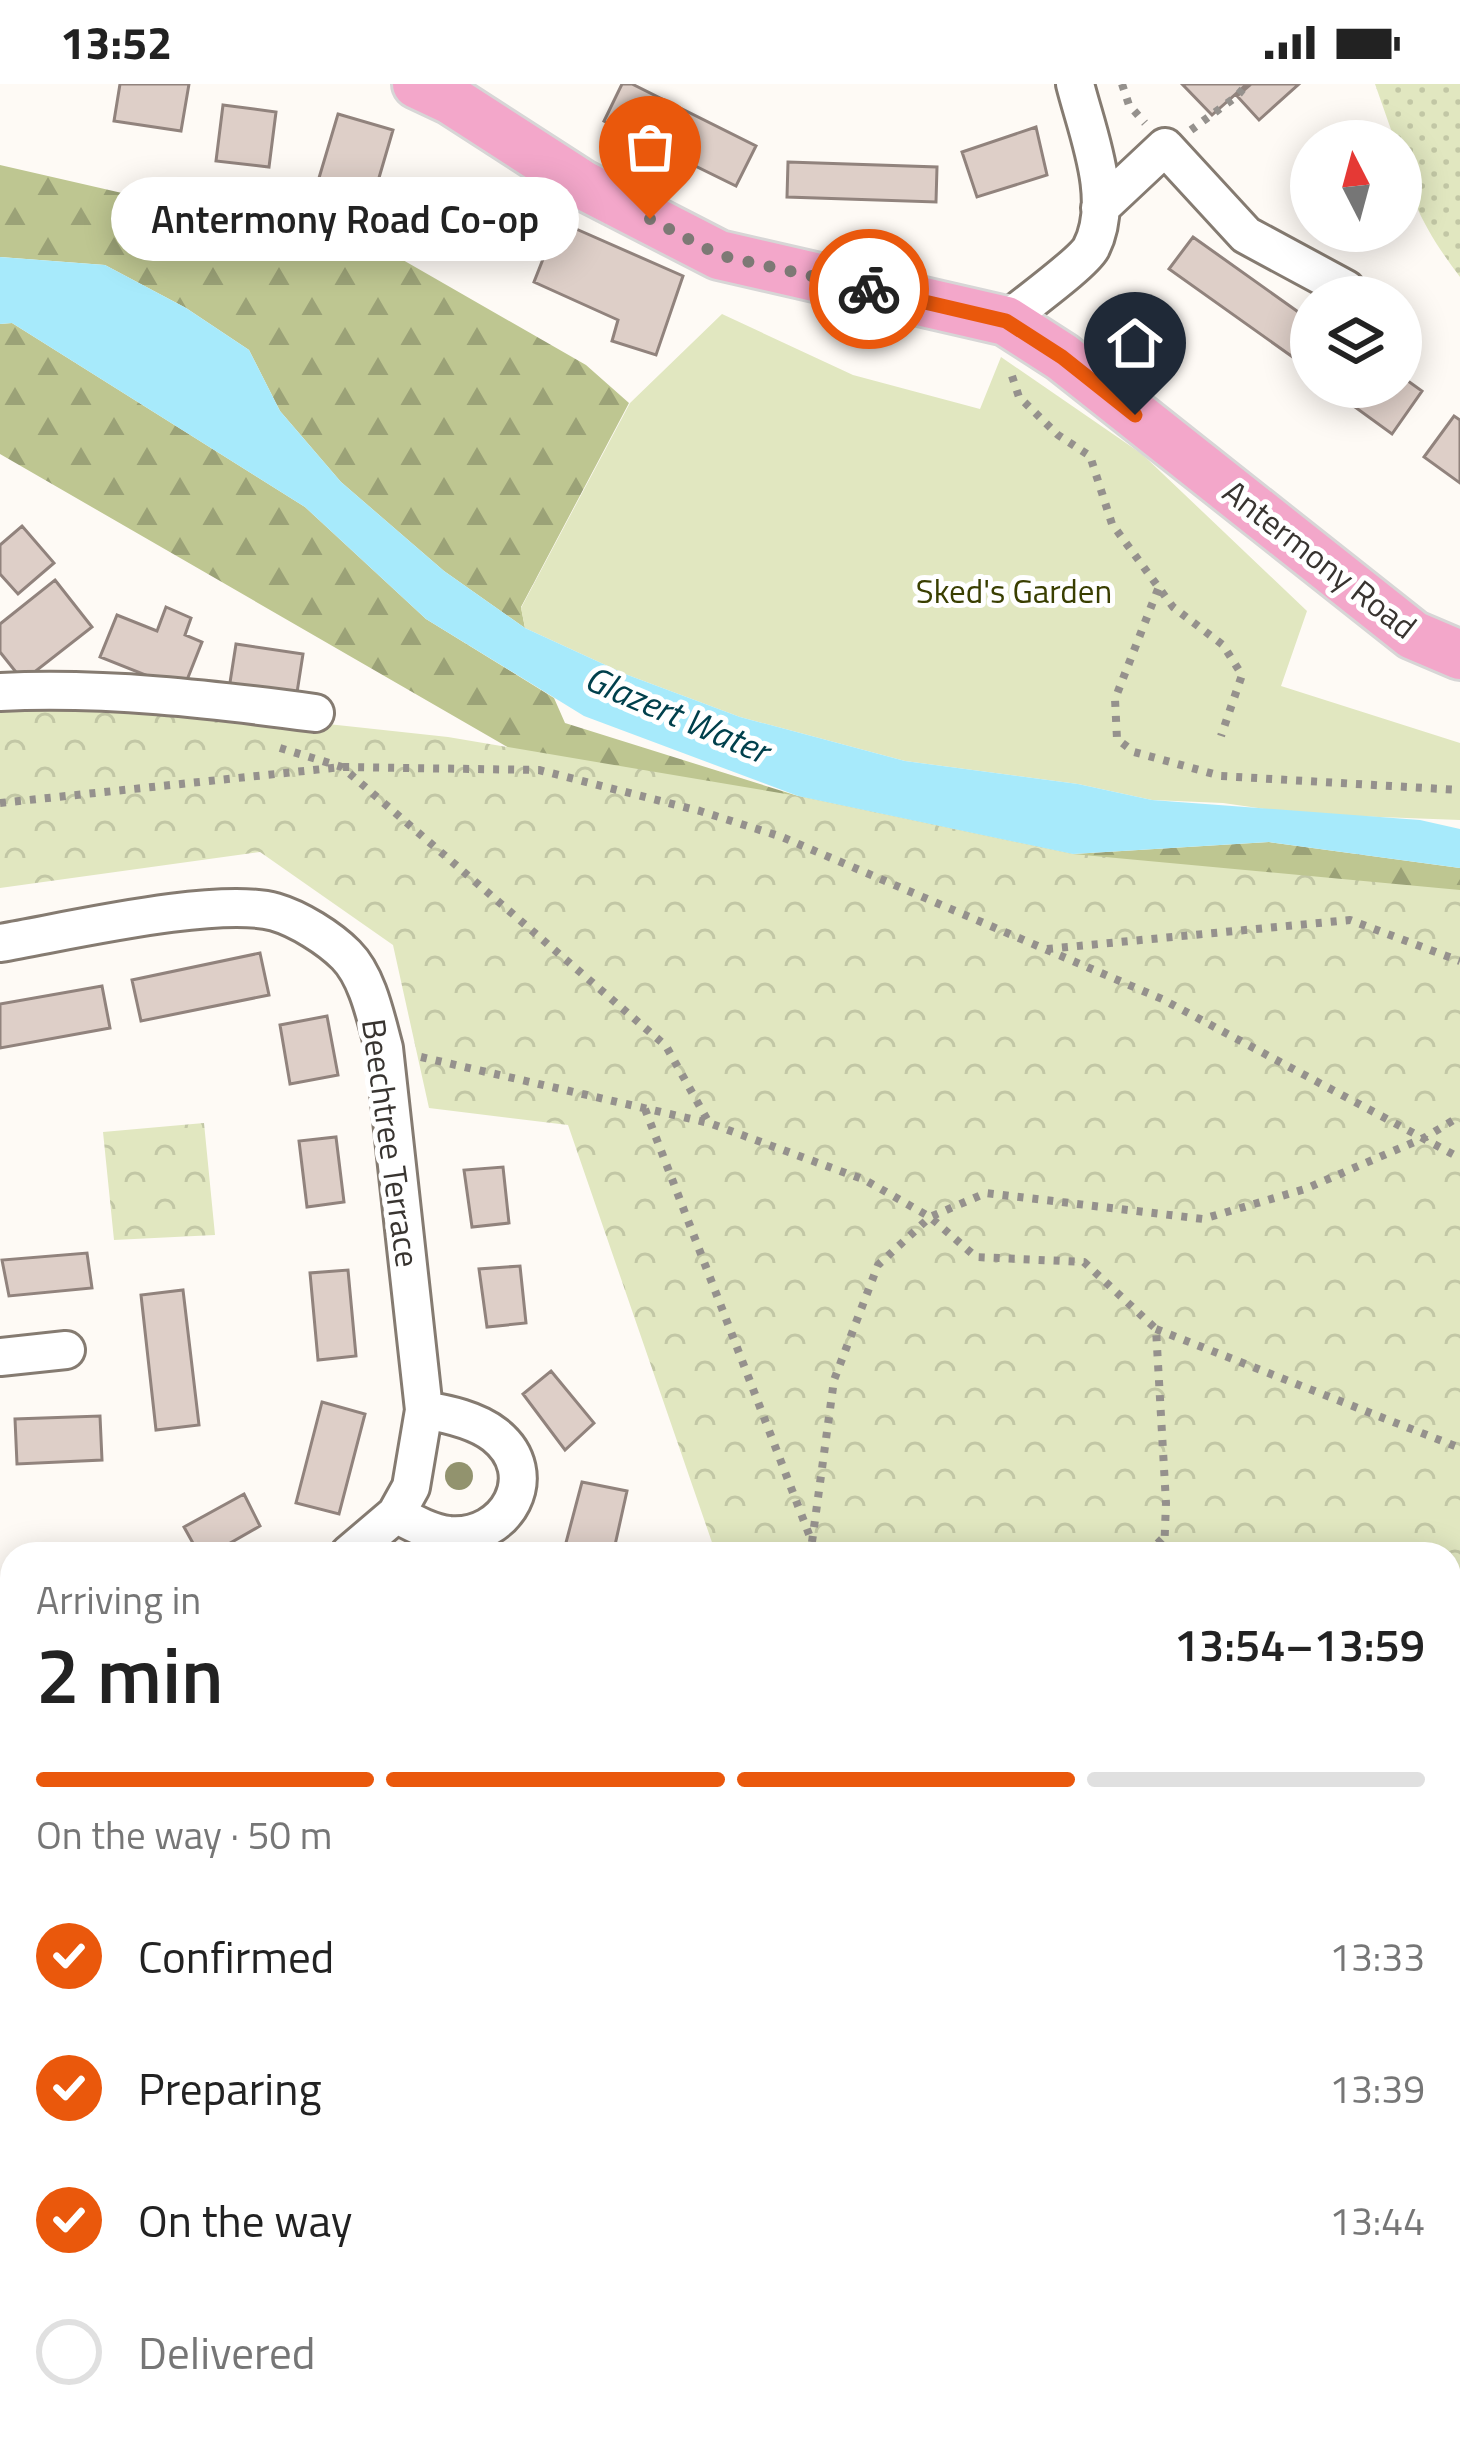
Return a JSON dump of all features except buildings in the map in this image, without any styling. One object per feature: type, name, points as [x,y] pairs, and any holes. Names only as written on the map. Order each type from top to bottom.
[{"type":"main road","name":"Antermony Road","points":[[417,84],[451,100],[581,184],[719,255],[1013,325],[1062,357],[1413,635],[1460,655]]},
{"type":"street","points":[[1013,325],[1090,250],[1100,208],[1075,84]]},
{"type":"street","points":[[1100,208],[1166,147],[1246,235],[1321,276]]},
{"type":"street","points":[[0,692],[62,689],[201,698],[315,713]]},
{"type":"street","name":"Beechtree Terrace","points":[[0,943],[235,908],[276,912],[314,931],[349,957],[372,1004],[384,1048],[424,1410],[411,1487],[396,1514],[363,1542]]},
{"type":"street","points":[[0,1357],[66,1350]]},
{"type":"street","points":[[396,1514],[422,1528],[451,1535],[476,1531],[495,1524],[519,1491],[511,1454],[495,1435],[448,1414],[424,1410]]},
{"type":"path","points":[[1166,147],[1247,84]]},
{"type":"path","points":[[1013,325],[1007,362],[1019,397],[1058,435],[1090,456],[1112,524],[1172,608],[1223,645],[1242,675],[1221,736]]},
{"type":"path","points":[[1159,589],[1114,699],[1118,740],[1134,752],[1221,776],[1460,790]]},
{"type":"path","points":[[277,747],[342,767],[666,1046],[709,1123]]},
{"type":"path","points":[[0,803],[342,767],[539,770],[782,837],[1162,999],[1460,1158]]},
{"type":"path","points":[[1046,949],[1350,920],[1460,961]]},
{"type":"path","points":[[384,1048],[709,1123],[866,1180],[930,1217],[976,1257],[1084,1262],[1156,1329],[1460,1448]]},
{"type":"path","points":[[644,1108],[812,1542]]},
{"type":"path","points":[[812,1542],[834,1380],[878,1265],[930,1217],[986,1193],[1203,1219],[1305,1189],[1426,1137],[1460,1116]]},
{"type":"path","points":[[1156,1329],[1165,1542]]},
{"type":"path","points":[[1160,1542],[1165,1537]]},
{"type":"green space","points":[[1375,84],[1460,84],[1460,277],[1422,217],[1422,120],[1388,120]]},
{"type":"green space","points":[[0,165],[396,256],[586,365],[629,403],[521,607],[525,628],[444,571],[341,482],[280,411],[249,350],[186,308],[105,265],[0,257]]},
{"type":"green space","name":"Sked's Garden","points":[[722,314],[853,375],[980,409],[1001,357],[1142,454],[1307,611],[1281,686],[1460,743],[1460,820],[1299,814],[1223,803],[1152,800],[1078,784],[905,761],[740,717],[625,674],[525,628],[521,608],[630,403]]},
{"type":"green space","points":[[12,323],[305,507],[426,619],[554,698],[565,723],[798,796],[1073,854],[1269,842],[1460,868],[1460,1337],[507,771],[511,749],[0,454],[0,324]]},
{"type":"green space","points":[[68,696],[448,737],[798,796],[1073,854],[1460,890],[1460,1542],[712,1542],[568,1125],[429,1108],[393,945],[260,852],[0,888],[0,698]]},
{"type":"green space","points":[[204,1123],[215,1235],[114,1240],[103,1132]]},
{"type":"water","name":"Glazert Water","points":[[0,257],[105,265],[186,308],[249,350],[280,411],[341,482],[444,571],[525,628],[625,674],[740,717],[905,761],[1078,784],[1152,800],[1420,820],[1460,829],[1460,868],[1269,842],[1073,854],[798,796],[584,716],[426,619],[305,507],[12,323],[0,324]]},
{"type":"way so far","points":[[650,219],[719,255],[869,289]]},
{"type":"place","name":"Antermony Road Co-op","points":[[650,219]]},
{"type":"route","points":[[869,289],[1006,321],[1062,357],[1135,415]]}]
